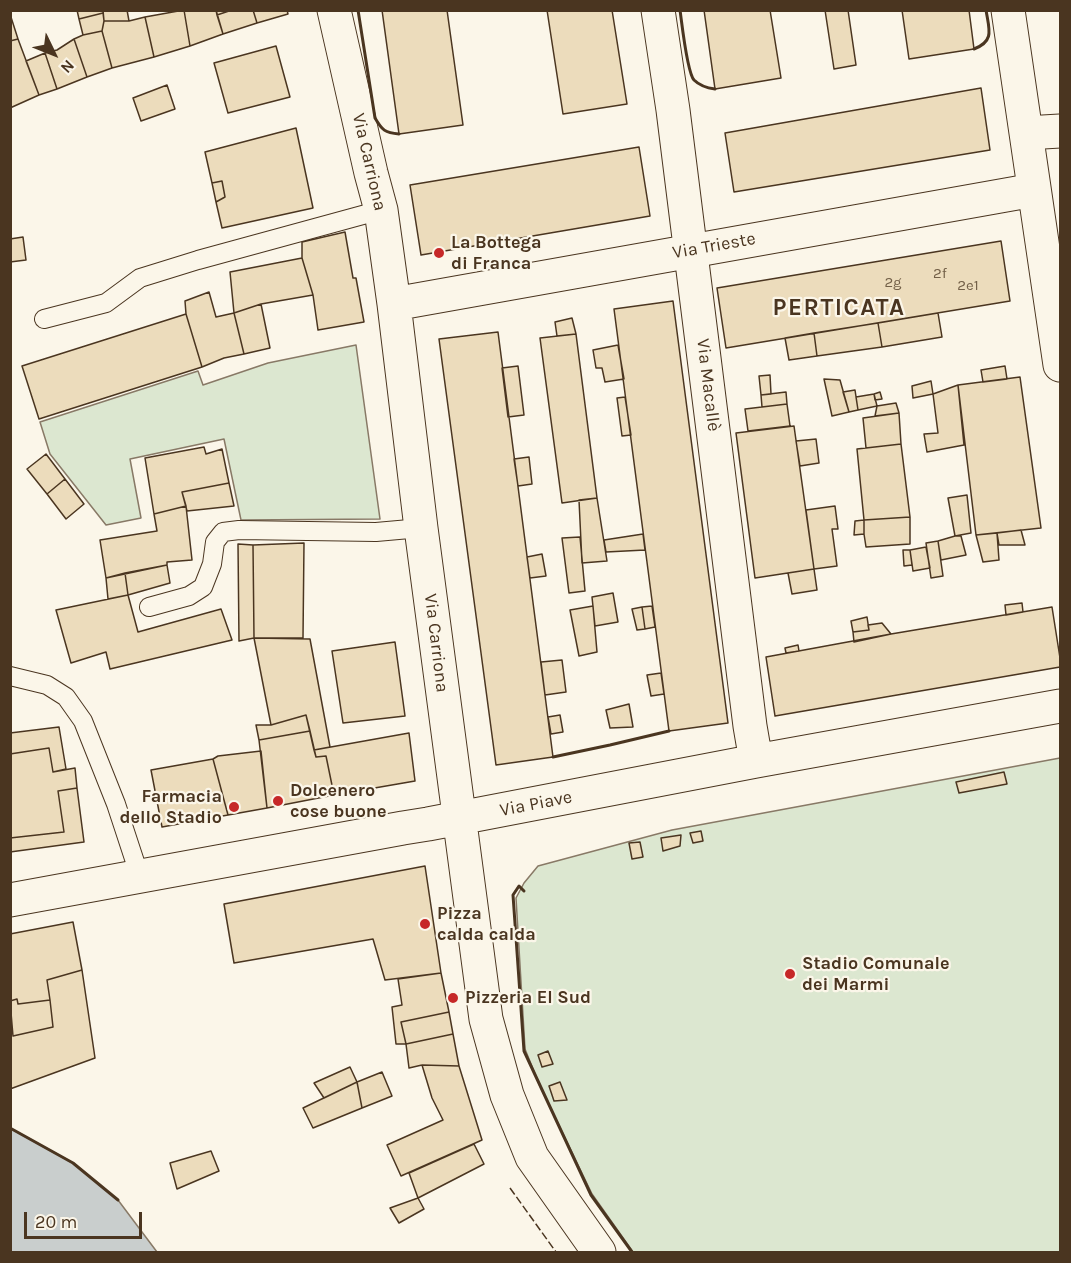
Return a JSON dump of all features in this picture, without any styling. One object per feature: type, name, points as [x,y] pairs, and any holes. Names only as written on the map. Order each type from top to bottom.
[{"type":"street","name":"Via Carriona","points":[[334,10],[381,210],[486,1019],[507,1095],[532,1157],[599,1252]]},
{"type":"street","name":"Via Macallè","points":[[658,10],[673,110],[756,761]]},
{"type":"street","points":[[1008,10],[1060,365]]},
{"type":"street","points":[[1026,133],[1060,131]]},
{"type":"street","name":"Via Trieste","points":[[394,304],[1034,190]]},
{"type":"street","name":"Via Piave","points":[[10,900],[1060,706]]},
{"type":"lane","points":[[44,319],[106,303],[140,278],[381,210]]},
{"type":"lane","points":[[149,607],[189,596],[203,587],[212,564],[215,542],[223,532],[239,530],[376,532],[421,528]]},
{"type":"lane","points":[[10,676],[47,685],[66,698],[83,721],[116,804],[140,877]]},
{"type":"green space","points":[[356,345],[380,519],[241,520],[224,439],[130,459],[141,518],[106,525],[50,454],[40,422],[198,371],[203,385],[268,363]]},
{"type":"green space","name":"Stadio Comunale dei Marmi","points":[[1060,758],[1060,1252],[633,1252],[592,1194],[539,1084],[525,1049],[516,898],[524,883],[538,866],[672,830]]},
{"type":"shaded area","points":[[10,1128],[73,1163],[118,1200],[157,1252],[11,1252]]},
{"type":"building","points":[[77,10],[103,10],[103,13],[79,19]]},
{"type":"building","points":[[103,10],[127,10],[129,21],[104,21]]},
{"type":"building","points":[[184,10],[216,10],[223,34],[190,46]]},
{"type":"building","points":[[184,10],[190,46],[154,57],[145,17]]},
{"type":"building","points":[[216,10],[232,10],[217,15]]},
{"type":"building","points":[[232,10],[253,10],[257,23],[223,34],[217,15]]},
{"type":"building","points":[[253,10],[287,10],[288,14],[257,23]]},
{"type":"building","points":[[382,10],[447,10],[463,125],[399,134]]},
{"type":"building","points":[[547,10],[612,10],[627,104],[563,114]]},
{"type":"building","points":[[704,10],[770,10],[781,78],[715,89]]},
{"type":"building","points":[[825,10],[848,10],[856,65],[834,69]]},
{"type":"building","points":[[902,10],[969,10],[974,49],[909,59]]},
{"type":"building","points":[[103,13],[102,31],[83,35],[79,19]]},
{"type":"building","points":[[10,14],[18,39],[10,41]]},
{"type":"building","points":[[145,17],[154,57],[112,68],[102,31],[104,21],[129,21]]},
{"type":"building","points":[[102,31],[112,68],[87,77],[74,39]]},
{"type":"building","points":[[18,39],[39,95],[10,108],[10,41]]},
{"type":"building","points":[[74,39],[87,77],[57,89],[45,53],[57,50]]},
{"type":"building","points":[[276,46],[290,97],[228,113],[214,63]]},
{"type":"building","points":[[45,53],[57,89],[39,95],[26,61]]},
{"type":"building","points":[[167,85],[175,109],[141,121],[133,98]]},
{"type":"building","points":[[981,88],[990,150],[734,192],[725,133]]},
{"type":"building","points":[[296,128],[313,208],[222,228],[216,202],[225,197],[222,181],[212,183],[205,152]]},
{"type":"building","points":[[639,147],[650,216],[421,255],[410,185]]},
{"type":"building","points":[[222,181],[225,197],[216,202],[212,183]]},
{"type":"building","points":[[345,232],[364,322],[318,330],[313,295],[302,258],[302,242]]},
{"type":"building","points":[[23,237],[26,260],[10,262],[10,239]]},
{"type":"building","points":[[1001,241],[1010,301],[726,348],[717,288]]},
{"type":"building","points":[[302,258],[313,295],[261,304],[234,313],[230,272]]},
{"type":"building","points":[[209,292],[216,317],[234,313],[244,354],[224,358],[202,367],[186,314],[185,301]]},
{"type":"building","points":[[673,301],[728,723],[669,731],[614,309]]},
{"type":"building","points":[[261,304],[270,348],[244,354],[234,313]]},
{"type":"building","points":[[938,313],[942,337],[882,347],[878,323]]},
{"type":"building","points":[[186,314],[202,367],[39,419],[22,366]]},
{"type":"building","points":[[572,318],[576,334],[557,336],[555,322]]},
{"type":"building","points":[[878,323],[882,347],[817,356],[814,333]]},
{"type":"building","points":[[498,332],[553,757],[496,765],[439,339]]},
{"type":"building","points":[[814,333],[817,356],[789,360],[785,338]]},
{"type":"building","points":[[576,334],[597,498],[562,503],[540,338]]},
{"type":"building","points":[[618,345],[624,379],[605,382],[602,368],[596,368],[593,350]]},
{"type":"building","points":[[518,366],[524,415],[508,417],[502,368]]},
{"type":"building","points":[[1005,366],[1007,379],[983,382],[981,370]]},
{"type":"building","points":[[770,375],[771,394],[761,395],[759,376]]},
{"type":"building","points":[[1020,377],[1041,528],[976,535],[958,385]]},
{"type":"building","points":[[824,379],[840,380],[849,412],[832,416]]},
{"type":"building","points":[[931,381],[933,394],[913,398],[912,386]]},
{"type":"building","points":[[958,385],[964,445],[927,452],[924,434],[938,433],[933,394]]},
{"type":"building","points":[[855,390],[858,410],[849,412],[843,392]]},
{"type":"building","points":[[786,392],[787,404],[762,407],[761,395]]},
{"type":"building","points":[[880,392],[882,399],[875,400],[874,394]]},
{"type":"building","points":[[874,394],[877,406],[858,410],[856,397]]},
{"type":"building","points":[[625,397],[631,435],[622,436],[617,398]]},
{"type":"building","points":[[896,403],[899,413],[875,416],[877,406]]},
{"type":"building","points":[[787,404],[790,426],[748,431],[745,409]]},
{"type":"building","points":[[899,413],[901,444],[866,448],[863,418]]},
{"type":"building","points":[[794,426],[814,569],[755,578],[736,433]]},
{"type":"building","points":[[816,439],[819,463],[800,466],[796,441]]},
{"type":"building","points":[[901,444],[910,517],[864,520],[857,449]]},
{"type":"building","points":[[204,447],[206,454],[222,449],[229,483],[182,492],[186,506],[154,514],[145,458]]},
{"type":"building","points":[[46,454],[65,479],[47,494],[27,469]]},
{"type":"building","points":[[529,457],[532,484],[518,486],[514,459]]},
{"type":"building","points":[[65,479],[84,504],[66,519],[47,494]]},
{"type":"building","points":[[229,483],[234,506],[187,511],[182,492]]},
{"type":"building","points":[[967,495],[971,533],[955,536],[948,498]]},
{"type":"building","points":[[597,498],[607,561],[582,563],[579,500]]},
{"type":"building","points":[[186,506],[192,560],[167,562],[167,565],[106,578],[100,540],[157,531],[154,514]]},
{"type":"building","points":[[835,506],[838,529],[832,529],[837,566],[814,569],[806,510]]},
{"type":"building","points":[[910,517],[910,544],[866,547],[864,520]]},
{"type":"building","points":[[864,520],[864,534],[854,535],[855,521]]},
{"type":"building","points":[[1021,530],[1025,545],[999,545],[997,533]]},
{"type":"building","points":[[997,533],[999,560],[983,562],[976,535]]},
{"type":"building","points":[[643,534],[645,550],[606,552],[604,540]]},
{"type":"building","points":[[961,536],[966,555],[941,560],[938,541]]},
{"type":"building","points":[[580,537],[585,591],[569,593],[562,538]]},
{"type":"building","points":[[938,541],[943,576],[931,578],[926,543]]},
{"type":"building","points":[[304,543],[303,638],[254,638],[253,545]]},
{"type":"building","points":[[238,544],[253,545],[254,638],[239,641]]},
{"type":"building","points":[[926,547],[930,568],[913,571],[910,550]]},
{"type":"building","points":[[903,550],[910,550],[912,565],[904,566]]},
{"type":"building","points":[[542,554],[546,576],[530,578],[527,557]]},
{"type":"building","points":[[167,565],[170,583],[128,595],[125,573]]},
{"type":"building","points":[[814,569],[817,590],[792,594],[788,573]]},
{"type":"building","points":[[125,573],[128,595],[108,599],[106,578]]},
{"type":"building","points":[[613,593],[618,622],[595,626],[592,597]]},
{"type":"building","points":[[128,595],[138,632],[221,609],[232,640],[110,669],[106,652],[71,663],[56,610]]},
{"type":"building","points":[[1022,603],[1023,612],[1006,615],[1005,605]]},
{"type":"building","points":[[593,606],[597,652],[579,656],[570,610]]},
{"type":"building","points":[[652,606],[655,627],[645,629],[642,607]]},
{"type":"building","points":[[642,607],[645,629],[637,630],[632,609]]},
{"type":"building","points":[[1052,607],[1060,667],[775,716],[766,657]]},
{"type":"building","points":[[867,617],[869,630],[853,632],[851,621]]},
{"type":"building","points":[[882,623],[891,634],[854,642],[853,632],[869,630],[868,625]]},
{"type":"building","points":[[254,638],[310,639],[330,747],[314,750],[306,715],[271,725]]},
{"type":"building","points":[[395,642],[405,716],[343,723],[332,651]]},
{"type":"building","points":[[798,645],[799,651],[786,653],[785,648]]},
{"type":"building","points":[[562,660],[566,692],[545,695],[541,662]]},
{"type":"building","points":[[661,673],[664,694],[651,696],[647,675]]},
{"type":"building","points":[[629,704],[633,727],[610,728],[606,710]]},
{"type":"building","points":[[306,715],[310,731],[259,740],[256,725],[271,725]]},
{"type":"building","points":[[560,715],[563,732],[551,734],[548,717]]},
{"type":"building","points":[[59,727],[66,769],[53,772],[49,748],[10,754],[10,733]]},
{"type":"building","points":[[310,731],[316,757],[326,756],[334,795],[267,808],[259,740]]},
{"type":"building","points":[[409,733],[415,781],[334,795],[326,756],[316,757],[314,750]]},
{"type":"building","points":[[49,748],[53,772],[75,768],[77,788],[58,791],[64,832],[10,838],[10,754]]},
{"type":"building","points":[[261,751],[267,808],[228,815],[213,759],[218,756]]},
{"type":"building","points":[[213,759],[228,815],[162,827],[151,770]]},
{"type":"building","points":[[1004,772],[1007,784],[959,793],[956,782]]},
{"type":"building","points":[[77,788],[84,842],[10,852],[10,838],[64,832],[58,791]]},
{"type":"building","points":[[701,831],[703,841],[693,843],[690,833]]},
{"type":"building","points":[[681,835],[680,846],[663,851],[661,838]]},
{"type":"building","points":[[640,842],[643,857],[632,859],[629,843]]},
{"type":"building","points":[[425,866],[441,973],[385,980],[373,939],[234,963],[224,904]]},
{"type":"building","points":[[73,922],[82,970],[47,980],[50,1000],[18,1004],[17,999],[10,1001],[10,934]]},
{"type":"building","points":[[82,970],[95,1058],[10,1089],[10,1009],[13,1036],[53,1027],[47,980]]},
{"type":"building","points":[[441,973],[449,1012],[401,1022],[406,1044],[396,1044],[392,1007],[402,1005],[398,979]]},
{"type":"building","points":[[17,999],[18,1004],[50,1000],[53,1027],[13,1036],[10,1001]]},
{"type":"building","points":[[449,1012],[453,1034],[406,1044],[401,1022]]},
{"type":"building","points":[[453,1034],[459,1066],[422,1065],[409,1068],[406,1044]]},
{"type":"building","points":[[548,1051],[553,1064],[542,1067],[538,1055]]},
{"type":"building","points":[[422,1065],[459,1066],[482,1140],[401,1176],[387,1145],[443,1120],[432,1098]]},
{"type":"building","points":[[350,1067],[357,1082],[324,1098],[314,1083]]},
{"type":"building","points":[[382,1072],[392,1096],[362,1108],[357,1082]]},
{"type":"building","points":[[357,1082],[362,1108],[313,1128],[303,1108]]},
{"type":"building","points":[[560,1082],[567,1100],[554,1101],[549,1086]]},
{"type":"building","points":[[474,1144],[484,1164],[418,1198],[409,1173]]},
{"type":"building","points":[[211,1151],[219,1171],[177,1189],[170,1163]]},
{"type":"building","points":[[418,1198],[424,1209],[399,1223],[390,1208]]},
{"type":"fence","points":[[510,1188],[556,1252]]},
{"type":"wall","points":[[358,10],[375,118],[384,130],[399,134]]},
{"type":"wall","points":[[680,10],[691,75],[699,84],[715,89]]},
{"type":"wall","points":[[974,49],[981,46],[988,38],[986,10]]},
{"type":"wall","points":[[553,757],[669,731]]},
{"type":"wall","points":[[524,891],[519,886],[513,895],[524,1051],[591,1195],[632,1252]]},
{"type":"wall","points":[[10,1128],[73,1163],[118,1200]]},
{"type":"place","name":"La Bottega di Franca","points":[[439,253]]},
{"type":"place","name":"Dolcenero cose buone","points":[[278,801]]},
{"type":"place","name":"Farmacia dello Stadio","points":[[234,807]]},
{"type":"place","name":"Pizza calda calda","points":[[425,924]]},
{"type":"place","name":"Stadio Comunale dei Marmi","points":[[790,974]]},
{"type":"place","name":"Pizzeria El Sud","points":[[453,998]]},
{"type":"district","name":"PERTICATA","points":[[839,308]]}]
